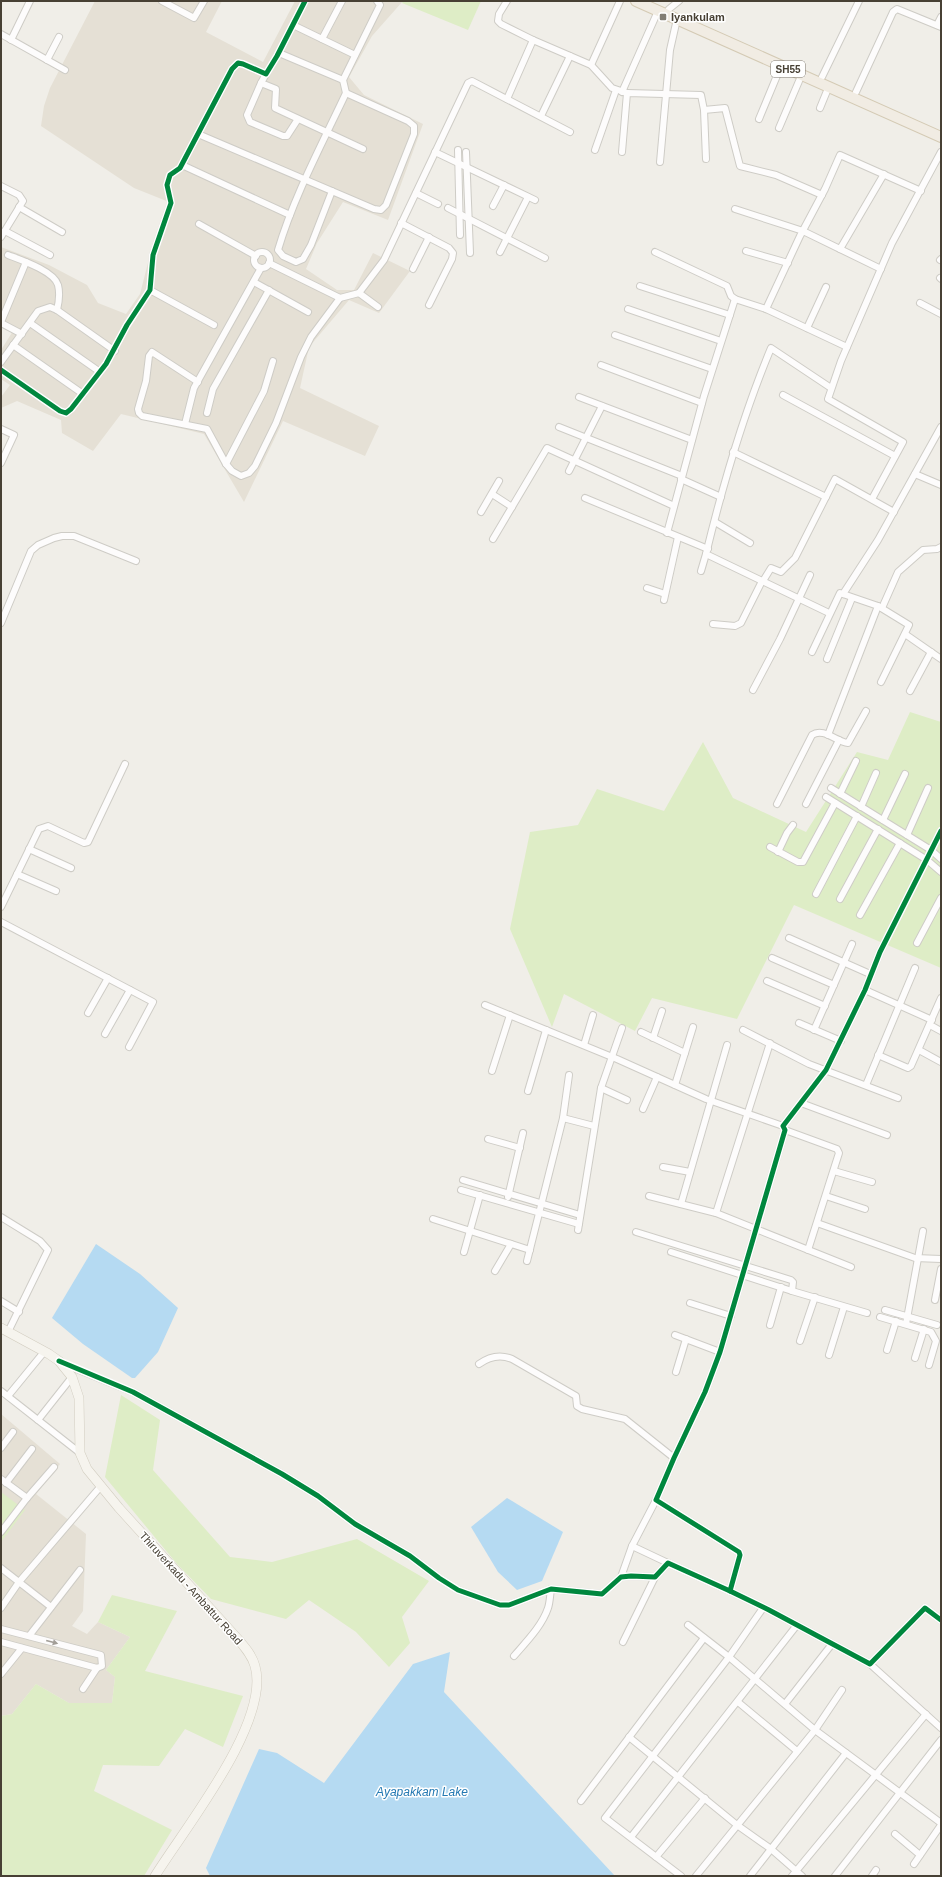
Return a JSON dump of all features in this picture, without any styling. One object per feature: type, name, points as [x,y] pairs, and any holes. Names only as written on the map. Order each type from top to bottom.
[{"type":"main road","name":"SH55","points":[[636,1],[822,77],[941,130]]},
{"type":"main road","name":"SH55","points":[[650,1],[664,12],[677,19],[941,136]]},
{"type":"main road","name":"Thiruverkadu - Ambattur Road","points":[[4,1330],[59,1361],[72,1376],[79,1398],[80,1453],[87,1469],[237,1638],[251,1656],[255,1666],[257,1682],[254,1704],[244,1734],[232,1758],[155,1876]]},
{"type":"street","points":[[11,40],[30,1]]},
{"type":"street","points":[[162,1],[194,18],[204,1]]},
{"type":"street","points":[[298,119],[288,136],[250,122],[246,114],[305,1]]},
{"type":"street","points":[[322,39],[342,1]]},
{"type":"street","points":[[332,191],[311,245],[303,259],[296,262],[282,256],[278,250],[290,215],[346,93],[342,80],[377,14],[380,6],[377,1]]},
{"type":"street","points":[[507,1],[499,14],[498,21],[501,24],[532,40],[591,65],[622,92],[665,95],[701,95],[704,110],[706,158]]},
{"type":"street","points":[[591,65],[620,1]]},
{"type":"street","points":[[595,150],[622,92],[664,12],[680,1]]},
{"type":"street","points":[[822,77],[859,1]]},
{"type":"street","points":[[856,92],[893,12],[897,9],[901,10],[939,26],[941,17]]},
{"type":"street","points":[[660,162],[670,50],[677,19]]},
{"type":"street","points":[[293,25],[355,55]]},
{"type":"street","points":[[1,34],[65,70]]},
{"type":"street","points":[[47,60],[59,37]]},
{"type":"street","points":[[507,99],[532,40]]},
{"type":"street","points":[[279,53],[342,80]]},
{"type":"street","points":[[541,116],[570,56]]},
{"type":"street","points":[[1,370],[60,411],[66,412],[83,394],[115,351],[127,325],[150,290],[153,254],[171,203],[167,185],[170,175],[182,165],[232,69],[238,63],[266,74]]},
{"type":"street","points":[[759,119],[781,66]]},
{"type":"street","points":[[779,128],[802,74]]},
{"type":"street","points":[[198,382],[156,353],[152,352],[149,356],[139,413],[142,416],[185,424],[207,430],[226,464],[232,471],[241,476],[249,473],[276,423],[300,357],[311,337],[340,298],[359,293],[384,260],[468,83],[472,80],[570,132]]},
{"type":"street","points":[[261,83],[276,89],[275,108],[363,149]]},
{"type":"street","points":[[820,108],[829,86]]},
{"type":"street","points":[[622,92],[622,152]]},
{"type":"street","points":[[198,134],[374,209],[381,210],[386,205],[414,134],[414,126],[408,121],[346,93]]},
{"type":"street","points":[[704,110],[725,108],[740,166],[776,175],[822,195]]},
{"type":"street","points":[[458,150],[460,235]]},
{"type":"street","points":[[435,152],[535,200]]},
{"type":"street","points":[[466,152],[470,253]]},
{"type":"street","points":[[872,499],[903,442],[828,399],[847,347],[892,242],[941,152]]},
{"type":"street","points":[[766,309],[840,155],[921,191]]},
{"type":"street","points":[[182,165],[290,215]]},
{"type":"street","points":[[840,249],[884,174]]},
{"type":"street","points":[[493,206],[504,185]]},
{"type":"street","points":[[1,186],[19,195],[23,201],[1,237]]},
{"type":"street","points":[[416,193],[438,204]]},
{"type":"street","points":[[500,252],[528,197]]},
{"type":"street","points":[[19,207],[62,232]]},
{"type":"street","points":[[448,208],[545,258]]},
{"type":"street","points":[[735,209],[803,231],[881,269]]},
{"type":"street","points":[[401,223],[449,248],[453,253],[429,306]]},
{"type":"street","points":[[199,224],[256,256]]},
{"type":"street","points":[[5,231],[50,255]]},
{"type":"street","points":[[413,269],[429,237]]},
{"type":"street","points":[[746,251],[788,263]]},
{"type":"street","points":[[656,252],[727,286],[731,296],[735,299],[766,309],[847,347]]},
{"type":"street","points":[[256,256],[260,253],[265,253],[268,256],[269,263]]},
{"type":"street","points":[[8,255],[50,274],[58,284],[59,300],[57,310]]},
{"type":"street","points":[[256,256],[255,264],[262,268]]},
{"type":"street","points":[[22,334],[1,323],[26,262]]},
{"type":"street","points":[[269,263],[340,298]]},
{"type":"street","points":[[185,424],[194,388],[262,268],[269,263]]},
{"type":"street","points":[[254,282],[308,312]]},
{"type":"street","points":[[640,286],[730,315]]},
{"type":"street","points":[[807,328],[826,287]]},
{"type":"street","points":[[150,290],[214,325]]},
{"type":"street","points":[[207,413],[213,389],[269,290]]},
{"type":"street","points":[[359,293],[378,307]]},
{"type":"street","points":[[667,533],[702,403],[735,299]]},
{"type":"street","points":[[920,303],[941,314]]},
{"type":"street","points":[[1,362],[38,311],[50,307],[57,310],[115,351]]},
{"type":"street","points":[[628,309],[721,341]]},
{"type":"street","points":[[30,323],[100,372]]},
{"type":"street","points":[[615,335],[712,369]]},
{"type":"street","points":[[13,346],[83,394]]},
{"type":"street","points":[[701,571],[732,452],[757,381],[771,348],[831,388]]},
{"type":"street","points":[[226,464],[264,391],[273,361]]},
{"type":"street","points":[[601,365],[702,403]]},
{"type":"street","points":[[783,395],[895,456]]},
{"type":"street","points":[[579,396],[692,440]]},
{"type":"street","points":[[569,471],[602,406]]},
{"type":"street","points":[[559,427],[682,477],[721,497]]},
{"type":"street","points":[[812,652],[829,613],[840,593],[843,594],[894,512],[941,427]]},
{"type":"street","points":[[1,429],[14,435],[1,462]]},
{"type":"street","points":[[493,539],[547,448],[674,506]]},
{"type":"street","points":[[732,452],[826,497]]},
{"type":"street","points":[[915,474],[941,485]]},
{"type":"street","points":[[713,624],[735,626],[741,623],[762,581],[771,568],[781,572],[785,570],[795,558],[835,479],[894,512]]},
{"type":"street","points":[[481,512],[499,481]]},
{"type":"street","points":[[492,494],[512,507]]},
{"type":"street","points":[[585,498],[678,537],[762,581],[829,613]]},
{"type":"street","points":[[715,522],[750,543]]},
{"type":"street","points":[[1,623],[31,551],[38,545],[62,536],[74,536],[136,561]]},
{"type":"street","points":[[647,588],[664,597],[678,537]]},
{"type":"street","points":[[828,735],[880,607],[898,572],[923,550],[937,549],[941,547]]},
{"type":"street","points":[[754,690],[810,576]]},
{"type":"street","points":[[843,594],[880,607],[909,625],[881,682]]},
{"type":"street","points":[[827,659],[852,598]]},
{"type":"street","points":[[905,634],[941,659]]},
{"type":"street","points":[[910,691],[931,652]]},
{"type":"street","points":[[777,804],[812,735],[816,732],[821,732],[845,743],[850,742],[866,711]]},
{"type":"street","points":[[806,804],[839,740]]},
{"type":"street","points":[[840,794],[856,760]]},
{"type":"street","points":[[1,907],[3,898],[17,874],[39,829],[48,826],[84,843],[88,842],[125,764]]},
{"type":"street","points":[[861,807],[876,773]]},
{"type":"street","points":[[883,820],[905,774]]},
{"type":"street","points":[[831,788],[931,850],[941,859]]},
{"type":"street","points":[[907,835],[928,788]]},
{"type":"street","points":[[826,797],[927,860],[941,872]]},
{"type":"street","points":[[770,847],[798,862],[803,862],[835,803]]},
{"type":"street","points":[[816,894],[857,816]]},
{"type":"street","points":[[778,852],[787,833],[793,825]]},
{"type":"street","points":[[840,899],[878,830]]},
{"type":"street","points":[[59,1361],[133,1392],[282,1474],[318,1496],[355,1524],[410,1556],[458,1590],[500,1605],[509,1605],[552,1589],[602,1594],[622,1577],[632,1546],[656,1500],[674,1458],[706,1392],[731,1316],[784,1128],[826,1070],[865,990],[870,974],[880,952],[941,831]]},
{"type":"street","points":[[860,915],[900,843]]},
{"type":"street","points":[[29,849],[71,868]]},
{"type":"street","points":[[17,874],[56,891]]},
{"type":"street","points":[[918,943],[941,898]]},
{"type":"street","points":[[1,922],[153,1002],[129,1047]]},
{"type":"street","points":[[789,938],[870,974]]},
{"type":"street","points":[[814,1030],[852,944]]},
{"type":"street","points":[[772,958],[834,984]]},
{"type":"street","points":[[866,1086],[898,1005],[915,968]]},
{"type":"street","points":[[88,1013],[108,978]]},
{"type":"street","points":[[767,981],[825,1006]]},
{"type":"street","points":[[106,1034],[130,990]]},
{"type":"street","points":[[865,990],[931,1022],[941,1031]]},
{"type":"street","points":[[878,1055],[908,1068],[911,1066],[941,998]]},
{"type":"street","points":[[485,1005],[612,1056],[710,1101],[747,1113],[836,1149],[840,1153],[808,1250]]},
{"type":"street","points":[[653,1038],[662,1011]]},
{"type":"street","points":[[492,1071],[510,1015]]},
{"type":"street","points":[[584,1045],[593,1015]]},
{"type":"street","points":[[799,1023],[841,1041]]},
{"type":"street","points":[[675,1085],[693,1027]]},
{"type":"street","points":[[461,1190],[539,1212],[578,1227],[601,1088],[622,1028]]},
{"type":"street","points":[[528,1091],[546,1030]]},
{"type":"street","points":[[743,1030],[809,1064],[898,1098]]},
{"type":"street","points":[[641,1032],[685,1053]]},
{"type":"street","points":[[716,1213],[770,1043]]},
{"type":"street","points":[[681,1204],[727,1045]]},
{"type":"street","points":[[919,1050],[941,1062]]},
{"type":"street","points":[[527,1261],[563,1118],[569,1074]]},
{"type":"street","points":[[643,1109],[657,1077]]},
{"type":"street","points":[[601,1088],[627,1100]]},
{"type":"street","points":[[801,1103],[887,1135]]},
{"type":"street","points":[[563,1118],[594,1126]]},
{"type":"street","points":[[506,1203],[523,1133]]},
{"type":"street","points":[[488,1139],[520,1148]]},
{"type":"street","points":[[663,1167],[690,1172]]},
{"type":"street","points":[[834,1171],[872,1182]]},
{"type":"street","points":[[463,1180],[580,1216]]},
{"type":"street","points":[[464,1252],[480,1195]]},
{"type":"street","points":[[649,1196],[716,1213],[755,1230],[851,1267]]},
{"type":"street","points":[[826,1196],[865,1209]]},
{"type":"street","points":[[1,1217],[40,1241],[48,1250],[18,1312],[4,1330]]},
{"type":"street","points":[[433,1219],[530,1250]]},
{"type":"street","points":[[817,1224],[919,1258],[941,1259]]},
{"type":"street","points":[[906,1324],[909,1316],[923,1231]]},
{"type":"street","points":[[636,1232],[791,1280],[792,1291]]},
{"type":"street","points":[[495,1271],[511,1244]]},
{"type":"street","points":[[671,1252],[844,1307],[867,1312]]},
{"type":"street","points":[[935,1300],[941,1269]]},
{"type":"street","points":[[770,1325],[781,1287]]},
{"type":"street","points":[[800,1342],[815,1297]]},
{"type":"street","points":[[1,1301],[18,1312]]},
{"type":"street","points":[[690,1303],[731,1316]]},
{"type":"street","points":[[829,1355],[844,1307]]},
{"type":"street","points":[[885,1310],[937,1324]]},
{"type":"street","points":[[880,1317],[931,1332],[936,1341],[929,1365]]},
{"type":"street","points":[[887,1350],[896,1321]]},
{"type":"street","points":[[915,1358],[924,1329]]},
{"type":"street","points":[[675,1335],[720,1352]]},
{"type":"street","points":[[676,1372],[686,1339]]},
{"type":"street","points":[[8,1396],[44,1352]]},
{"type":"street","points":[[479,1364],[486,1359],[496,1356],[506,1356],[576,1396],[577,1406],[582,1409],[625,1418],[674,1458]]},
{"type":"street","points":[[38,1420],[72,1376]]},
{"type":"street","points":[[1,1391],[80,1453]]},
{"type":"street","points":[[1,1448],[13,1432]]},
{"type":"street","points":[[27,1498],[4,1481],[32,1449]]},
{"type":"street","points":[[1,1532],[27,1498],[54,1467]]},
{"type":"street","points":[[1,1608],[19,1582],[101,1486]]},
{"type":"street","points":[[656,1500],[739,1552],[740,1555],[730,1591]]},
{"type":"street","points":[[632,1546],[730,1591],[870,1664],[941,1728]]},
{"type":"street","points":[[623,1642],[655,1577],[668,1563]]},
{"type":"street","points":[[1,1568],[51,1607]]},
{"type":"street","points":[[29,1636],[80,1570]]},
{"type":"street","points":[[622,1577],[655,1577]]},
{"type":"street","points":[[514,1656],[532,1636],[542,1620],[548,1608],[552,1589]]},
{"type":"street","points":[[681,1876],[605,1818],[729,1657],[763,1608]]},
{"type":"street","points":[[870,1664],[925,1608],[941,1620]]},
{"type":"street","points":[[688,1625],[729,1657],[815,1730],[877,1774],[941,1824],[914,1864]]},
{"type":"street","points":[[631,1837],[797,1626]]},
{"type":"street","points":[[1,1629],[101,1655],[102,1666],[97,1668],[83,1689]]},
{"type":"street","points":[[581,1801],[704,1638]]},
{"type":"street","points":[[1,1642],[97,1668]]},
{"type":"street","points":[[785,1704],[832,1644]]},
{"type":"street","points":[[1,1674],[22,1648]]},
{"type":"street","points":[[696,1876],[815,1730],[842,1690]]},
{"type":"street","points":[[738,1702],[797,1751]]},
{"type":"street","points":[[794,1873],[926,1714]]},
{"type":"street","points":[[629,1737],[679,1776],[737,1825],[771,1849],[794,1873],[802,1876]]},
{"type":"street","points":[[835,1876],[941,1740]]},
{"type":"street","points":[[750,1876],[846,1753]]},
{"type":"street","points":[[656,1857],[705,1798]]},
{"type":"street","points":[[895,1834],[920,1855]]},
{"type":"street","points":[[872,1876],[876,1870]]},
{"type":"shaded area","points":[[95,1],[222,1],[206,32],[263,62],[295,1],[403,1],[372,36],[349,77],[364,95],[423,124],[388,220],[343,202],[317,243],[306,269],[337,290],[354,290],[373,253],[410,271],[379,313],[349,300],[309,347],[300,388],[379,426],[365,456],[283,421],[244,502],[204,434],[121,414],[93,451],[62,433],[61,420],[17,401],[1,408],[1,397],[10,385],[1,379],[1,350],[13,331],[1,325],[1,247],[49,265],[87,285],[98,303],[126,314],[140,294],[150,255],[169,202],[134,188],[41,126],[44,106],[50,88]]},
{"type":"shaded area","points":[[1,1414],[60,1464],[36,1494],[86,1534],[83,1611],[72,1626],[87,1634],[98,1622],[130,1637],[106,1670],[115,1677],[112,1703],[69,1703],[36,1684],[12,1714],[1,1716]]},
{"type":"green space","points":[[403,1],[481,1],[468,30],[402,3]]},
{"type":"green space","points":[[910,712],[941,722],[941,968],[794,905],[737,1019],[652,998],[635,1031],[564,994],[552,1027],[510,929],[530,832],[578,825],[597,789],[664,811],[703,742],[733,798],[806,832],[857,752],[888,760]]},
{"type":"green space","points":[[121,1395],[160,1420],[153,1470],[230,1557],[272,1562],[357,1539],[429,1581],[402,1617],[410,1643],[389,1667],[356,1632],[309,1600],[286,1619],[211,1599],[177,1564],[105,1477]]},
{"type":"green space","points":[[1,1492],[25,1510],[1,1542]]},
{"type":"green space","points":[[112,1595],[177,1611],[145,1671],[243,1696],[223,1747],[185,1729],[159,1766],[103,1765],[94,1791],[172,1830],[144,1876],[1,1876],[1,1716],[12,1714],[36,1684],[69,1703],[112,1703],[115,1677],[106,1670],[130,1637],[98,1622]]},
{"type":"water","points":[[96,1244],[140,1274],[178,1308],[158,1352],[135,1378],[132,1378],[83,1344],[52,1318]]},
{"type":"water","points":[[507,1498],[563,1532],[542,1581],[517,1590],[498,1572],[471,1527]]},
{"type":"water","name":"Ayapakkam Lake","points":[[450,1652],[444,1692],[615,1876],[210,1876],[206,1868],[259,1749],[277,1753],[324,1783],[413,1664]]},
{"type":"cycle path","points":[[1,370],[60,411],[66,413],[71,409],[106,364],[127,325],[150,290],[153,255],[171,203],[167,185],[170,175],[180,168],[232,69],[238,63],[266,74],[277,56],[305,1]]},
{"type":"cycle path","points":[[941,831],[880,952],[865,990],[826,1070],[783,1126],[785,1130],[720,1352],[705,1392],[656,1500],[739,1552],[740,1555],[730,1591],[870,1664],[925,1608],[941,1620]]},
{"type":"cycle path","points":[[59,1361],[133,1392],[282,1474],[318,1496],[355,1524],[410,1556],[458,1590],[500,1605],[509,1605],[551,1589],[602,1594],[621,1577],[655,1577],[668,1563],[730,1591]]},
{"type":"place","name":"Iyankulam","points":[[663,17]]}]
